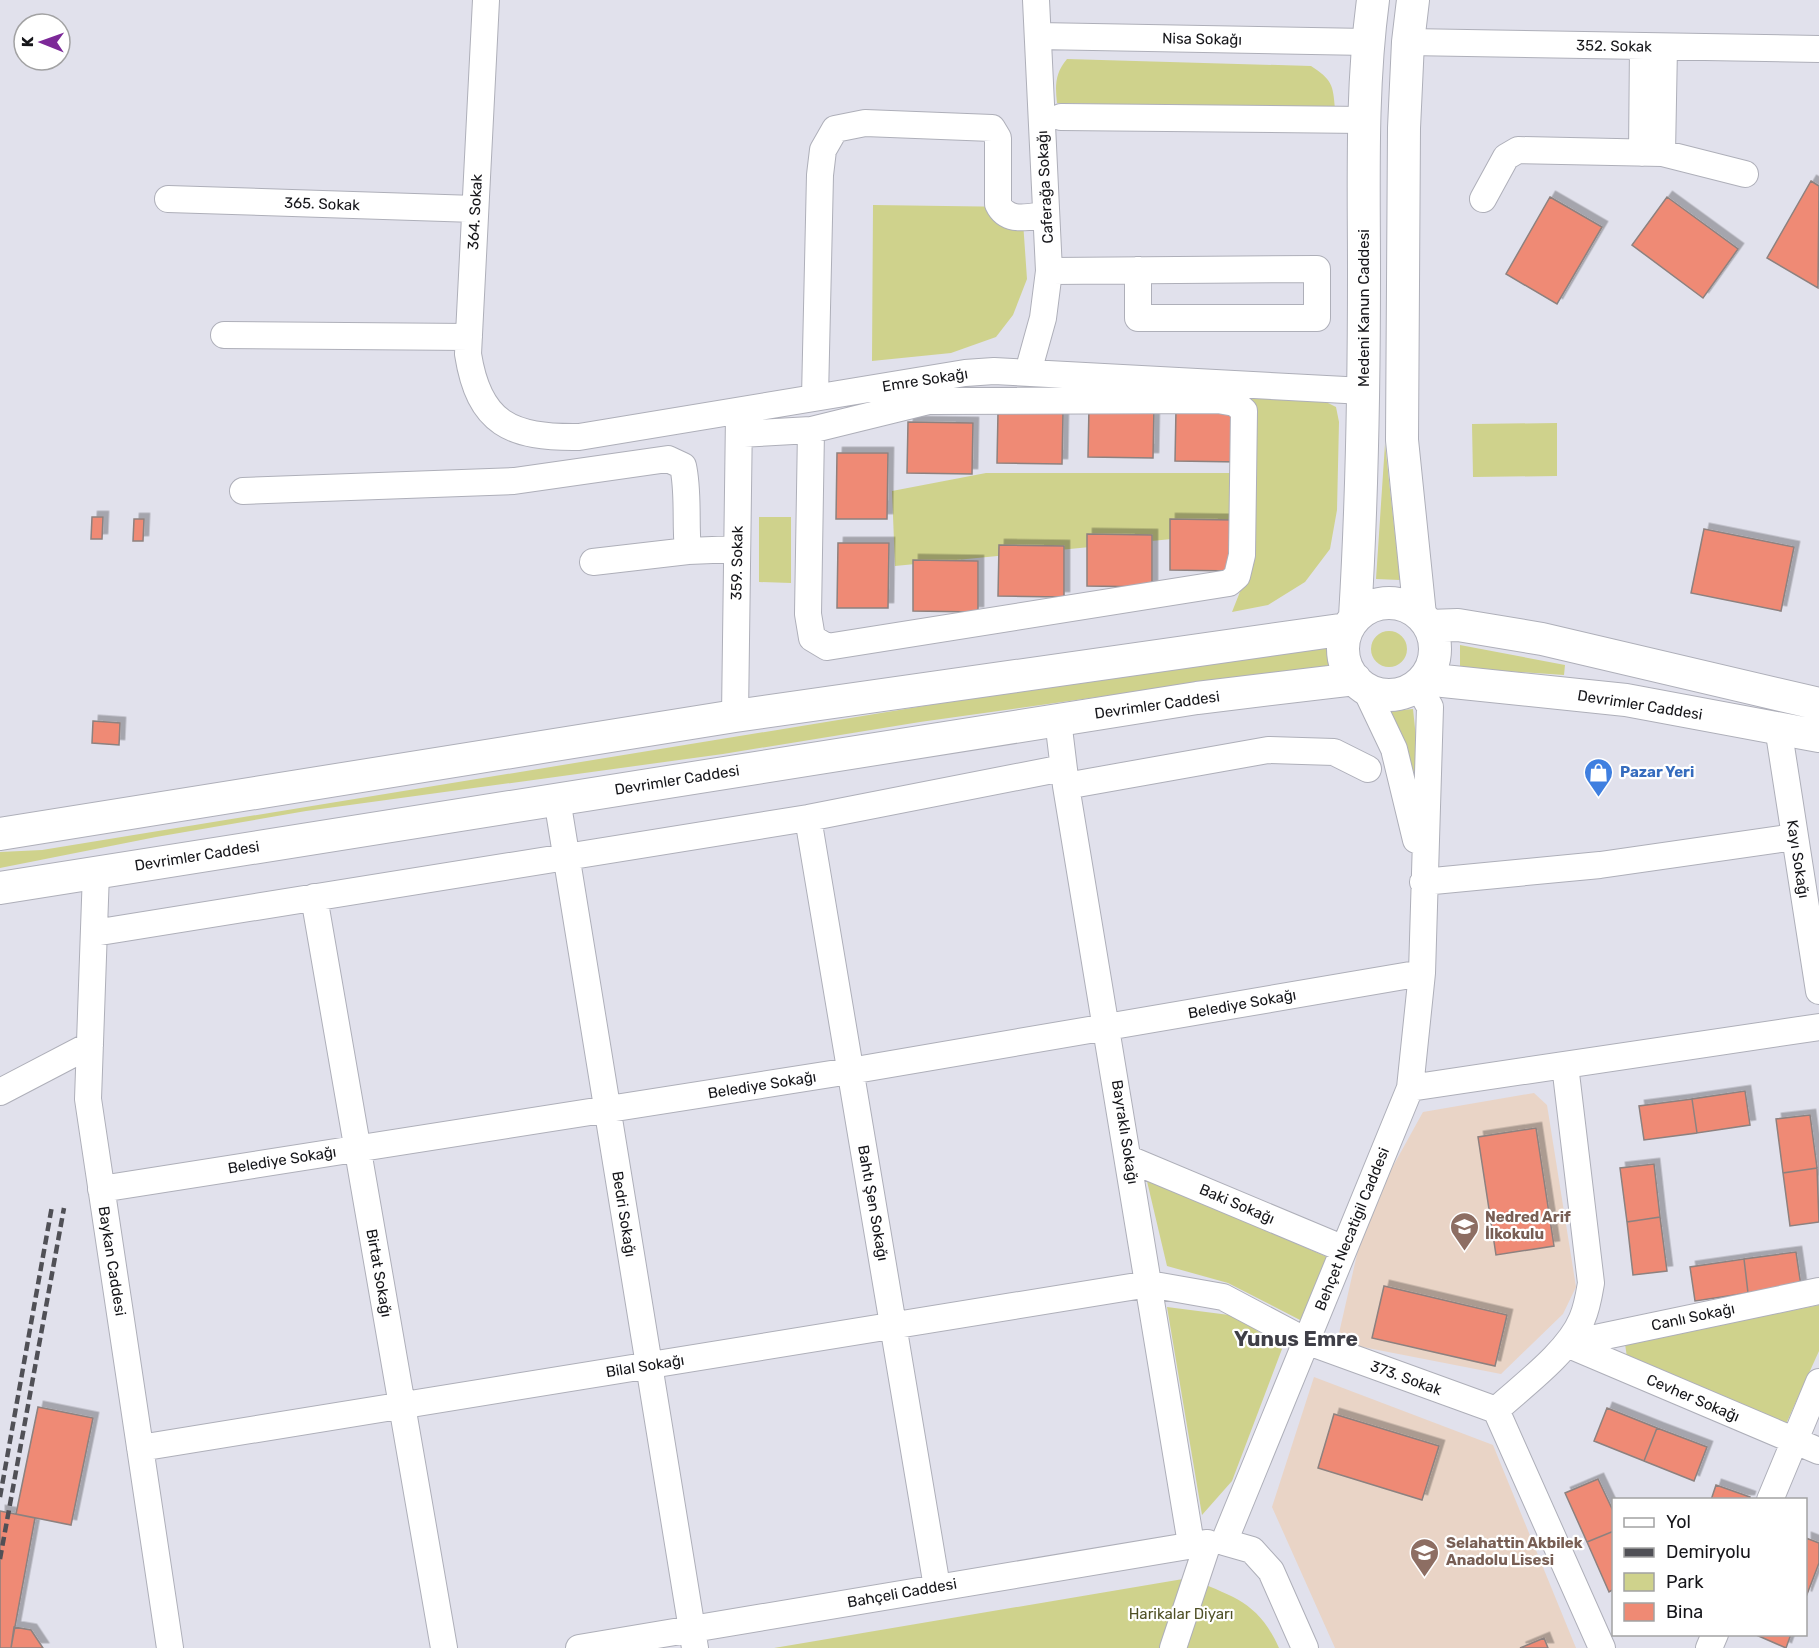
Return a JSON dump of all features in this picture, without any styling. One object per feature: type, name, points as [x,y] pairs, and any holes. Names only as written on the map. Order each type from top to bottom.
[{"type":"main road","name":"Medeni Kanun Caddesi","points":[[1351,623],[1364,391],[1364,120],[1367,42],[1373,0]]},
{"type":"main road","points":[[1413,0],[1408,42],[1404,128],[1402,441],[1425,620],[1434,639],[1435,654],[1431,668],[1421,682],[1402,693],[1389,695],[1360,683],[1344,656],[1343,643],[1351,623],[1367,608],[1395,602],[1408,606],[1425,620],[1542,639],[1819,704]]},
{"type":"main road","points":[[1367,42],[1408,42]]},
{"type":"main road","points":[[0,834],[735,716],[1351,623]]},
{"type":"main road","name":"Devrimler Caddesi","points":[[1421,682],[1626,700],[1819,736]]},
{"type":"main road","name":"Devrimler Caddesi","points":[[0,888],[1197,698],[1360,683]]},
{"type":"street","name":"364. Sokak","points":[[486,0],[468,354],[472,381],[483,404],[494,417]]},
{"type":"street","name":"Caferağa Sokağı","points":[[1028,372],[1043,318],[1049,271],[1036,0]]},
{"type":"street","name":"Nisa Sokağı","points":[[1038,36],[1367,42]]},
{"type":"street","name":"352. Sokak","points":[[1408,42],[1819,49]]},
{"type":"street","points":[[1652,153],[1653,46]]},
{"type":"street","points":[[1061,117],[1364,120]]},
{"type":"street","points":[[815,397],[820,175],[823,150],[835,129],[865,123],[992,128],[998,138],[998,204],[1002,213],[1011,218],[1046,216]]},
{"type":"street","points":[[1483,199],[1506,157],[1518,150],[1652,153],[1745,174]]},
{"type":"street","name":"365. Sokak","points":[[168,199],[476,209]]},
{"type":"street","points":[[1049,271],[1138,270],[1317,269],[1317,318],[1138,318],[1138,270]]},
{"type":"street","points":[[224,335],[469,337]]},
{"type":"street","name":"Emre Sokağı","points":[[494,417],[509,427],[530,434],[579,437],[739,422],[815,397],[965,373],[1028,372],[1364,391]]},
{"type":"street","points":[[739,422],[812,430],[929,402],[1218,400],[1235,403],[1244,411],[1242,555],[1237,576],[1229,583],[827,647],[812,638],[808,614],[812,430]]},
{"type":"street","name":"359. Sokak","points":[[735,716],[739,422]]},
{"type":"street","points":[[243,491],[514,481],[668,459],[682,466],[686,481],[685,516],[688,550]]},
{"type":"street","points":[[593,562],[688,550],[737,549]]},
{"type":"street","name":"Behçet Necatigil Caddesi","points":[[1173,1648],[1208,1543],[1306,1341],[1410,1088],[1422,973],[1423,875],[1430,707],[1421,682]]},
{"type":"street","name":"Behçet Necatigil Caddesi","points":[[1360,683],[1394,749],[1423,875]]},
{"type":"street","name":"Bayraklı Sokağı","points":[[1058,720],[1065,777],[1149,1284],[1208,1543]]},
{"type":"street","name":"Kayı Sokağı","points":[[1778,727],[1819,991]]},
{"type":"street","points":[[94,933],[1065,777],[1268,750],[1334,752],[1368,769]]},
{"type":"street","name":"Bedri Sokağı","points":[[556,799],[694,1638]]},
{"type":"street","name":"Bahtı Şen Sokağı","points":[[808,818],[937,1587]]},
{"type":"street","points":[[1423,875],[1599,865],[1794,837]]},
{"type":"street","name":"Baykan Caddesi","points":[[96,872],[88,1100],[170,1648]]},
{"type":"street","name":"Birtat Sokağı","points":[[314,897],[444,1648]]},
{"type":"street","name":"Belediye Sokağı","points":[[101,1189],[850,1071],[1422,973]]},
{"type":"street","points":[[1410,1088],[1819,1027]]},
{"type":"street","points":[[0,1092],[90,1045]]},
{"type":"street","points":[[1565,1065],[1591,1283],[1582,1321],[1567,1344],[1496,1410],[1602,1648]]},
{"type":"street","name":"Baki Sokağı","points":[[1129,1159],[1344,1249]]},
{"type":"street","name":"Bilal Sokağı","points":[[140,1448],[1149,1284]]},
{"type":"street","name":"373. Sokak","points":[[1149,1284],[1223,1297],[1306,1341],[1496,1410]]},
{"type":"street","name":"Canlı Sokağı","points":[[1567,1344],[1819,1290]]},
{"type":"street","name":"Cevher Sokağı","points":[[1567,1344],[1819,1451]]},
{"type":"street","points":[[1771,1498],[1819,1382]]},
{"type":"street","points":[[1208,1543],[1252,1550],[1272,1571],[1305,1648]]},
{"type":"street","name":"Bahçeli Caddesi","points":[[579,1648],[694,1638],[937,1587],[1208,1543]]},
{"type":"shaded area","name":"Nedred Arif İlkokulu","points":[[1534,1093],[1547,1105],[1576,1287],[1563,1314],[1501,1374],[1337,1342],[1366,1215],[1423,1112]]},
{"type":"shaded area","name":"Selahattin Akbilek Anadolu Lisesi","points":[[1314,1377],[1493,1445],[1576,1648],[1335,1648],[1272,1507]]},
{"type":"green space","points":[[1067,59],[1311,66],[1330,83],[1335,109],[1057,103],[1057,80],[1060,69]]},
{"type":"green space","points":[[873,205],[1022,207],[1027,279],[1013,315],[996,337],[951,353],[872,361]]},
{"type":"green space","points":[[1249,389],[1320,399],[1336,407],[1339,422],[1337,510],[1330,549],[1305,582],[1268,605],[1232,612],[1247,574]]},
{"type":"green space","points":[[1557,423],[1557,476],[1473,477],[1472,424]]},
{"type":"green space","points":[[1385,444],[1400,580],[1376,579]]},
{"type":"green space","points":[[986,473],[1235,473],[1233,533],[895,566],[892,491]]},
{"type":"green space","points":[[759,517],[791,517],[791,583],[759,582]]},
{"type":"green space","points":[[1389,631],[1402,636],[1407,649],[1402,662],[1389,667],[1376,662],[1371,649],[1376,636]]},
{"type":"green space","points":[[1329,644],[1332,669],[1140,691],[920,722],[723,754],[306,811],[156,837],[0,868],[0,852],[42,850],[1089,679]]},
{"type":"green space","points":[[1460,645],[1565,665],[1564,675],[1460,668]]},
{"type":"green space","points":[[1413,709],[1420,776],[1415,776],[1401,737],[1383,712]]},
{"type":"green space","points":[[1146,1177],[1327,1257],[1302,1321],[1228,1283],[1167,1266]]},
{"type":"green space","points":[[1819,1305],[1819,1351],[1785,1426],[1628,1364],[1625,1344]]},
{"type":"green space","points":[[1167,1307],[1237,1316],[1282,1349],[1232,1481],[1202,1515]]},
{"type":"green space","name":"Harikalar Diyarı","points":[[1189,1578],[1243,1602],[1262,1620],[1279,1648],[774,1648]]},
{"type":"building","points":[[1811,181],[1819,186],[1818,288],[1767,258]]},
{"type":"building","points":[[1550,197],[1602,227],[1557,304],[1506,274]]},
{"type":"building","points":[[1667,197],[1738,249],[1703,298],[1632,245]]},
{"type":"building","points":[[1089,406],[1154,407],[1153,458],[1088,457]]},
{"type":"building","points":[[1176,409],[1241,410],[1240,462],[1175,461]]},
{"type":"building","points":[[998,412],[1063,413],[1062,464],[997,463]]},
{"type":"building","points":[[908,422],[973,423],[972,474],[907,473]]},
{"type":"building","points":[[837,453],[888,453],[887,519],[836,519]]},
{"type":"building","points":[[92,517],[103,517],[102,539],[91,539]]},
{"type":"building","points":[[134,519],[144,519],[143,541],[133,541]]},
{"type":"building","points":[[1170,519],[1235,520],[1235,571],[1170,570]]},
{"type":"building","points":[[1704,529],[1794,547],[1781,611],[1691,593]]},
{"type":"building","points":[[1087,534],[1152,535],[1152,587],[1087,586]]},
{"type":"building","points":[[838,543],[889,543],[888,608],[837,608]]},
{"type":"building","points":[[999,545],[1064,546],[1064,597],[998,596]]},
{"type":"building","points":[[913,560],[978,561],[978,612],[913,611]]},
{"type":"building","points":[[93,721],[120,723],[119,745],[92,743]]},
{"type":"building","points":[[1745,1091],[1750,1125],[1697,1133],[1692,1099]]},
{"type":"building","points":[[1692,1099],[1697,1133],[1644,1140],[1639,1106]]},
{"type":"building","points":[[1810,1115],[1817,1168],[1783,1173],[1776,1119]]},
{"type":"building","points":[[1536,1128],[1554,1246],[1496,1255],[1478,1137]]},
{"type":"building","points":[[1654,1164],[1660,1217],[1627,1222],[1620,1168]]},
{"type":"building","points":[[1817,1168],[1819,1222],[1790,1226],[1783,1173]]},
{"type":"building","points":[[1660,1217],[1667,1271],[1633,1275],[1627,1222]]},
{"type":"building","points":[[1796,1252],[1801,1286],[1748,1293],[1744,1259]]},
{"type":"building","points":[[1744,1259],[1748,1293],[1695,1301],[1690,1267]]},
{"type":"building","points":[[1384,1286],[1507,1315],[1495,1366],[1372,1338]]},
{"type":"building","points":[[38,1407],[93,1418],[71,1525],[16,1514]]},
{"type":"building","points":[[1607,1408],[1657,1428],[1644,1461],[1594,1441]]},
{"type":"building","points":[[1334,1414],[1439,1446],[1422,1500],[1318,1468]]},
{"type":"building","points":[[1657,1428],[1707,1447],[1694,1481],[1644,1461]]},
{"type":"building","points":[[1598,1479],[1612,1509],[1612,1532],[1587,1542],[1565,1493]]},
{"type":"building","points":[[1716,1485],[1750,1497],[1750,1498],[1712,1498]]},
{"type":"building","points":[[0,1511],[35,1518],[11,1648],[0,1648]]},
{"type":"building","points":[[1612,1532],[1612,1590],[1609,1592],[1587,1542]]},
{"type":"building","points":[[1807,1538],[1819,1543],[1819,1563],[1807,1594]]},
{"type":"building","points":[[14,1627],[31,1630],[43,1648],[11,1648]]},
{"type":"building","points":[[1759,1636],[1790,1636],[1786,1648]]},
{"type":"building","points":[[1544,1638],[1548,1648],[1520,1648]]},
{"type":"railway","points":[[0,1497],[52,1206]]},
{"type":"railway","points":[[0,1559],[64,1208]]},
{"type":"place","name":"Pazar Yeri","points":[[1599,798]]},
{"type":"place","name":"Nedred Arif İlkokulu","points":[[1464,1252]]},
{"type":"place","name":"Selahattin Akbilek Anadolu Lisesi","points":[[1425,1578]]},
{"type":"district","name":"Yunus Emre","points":[[1296,1339]]}]
